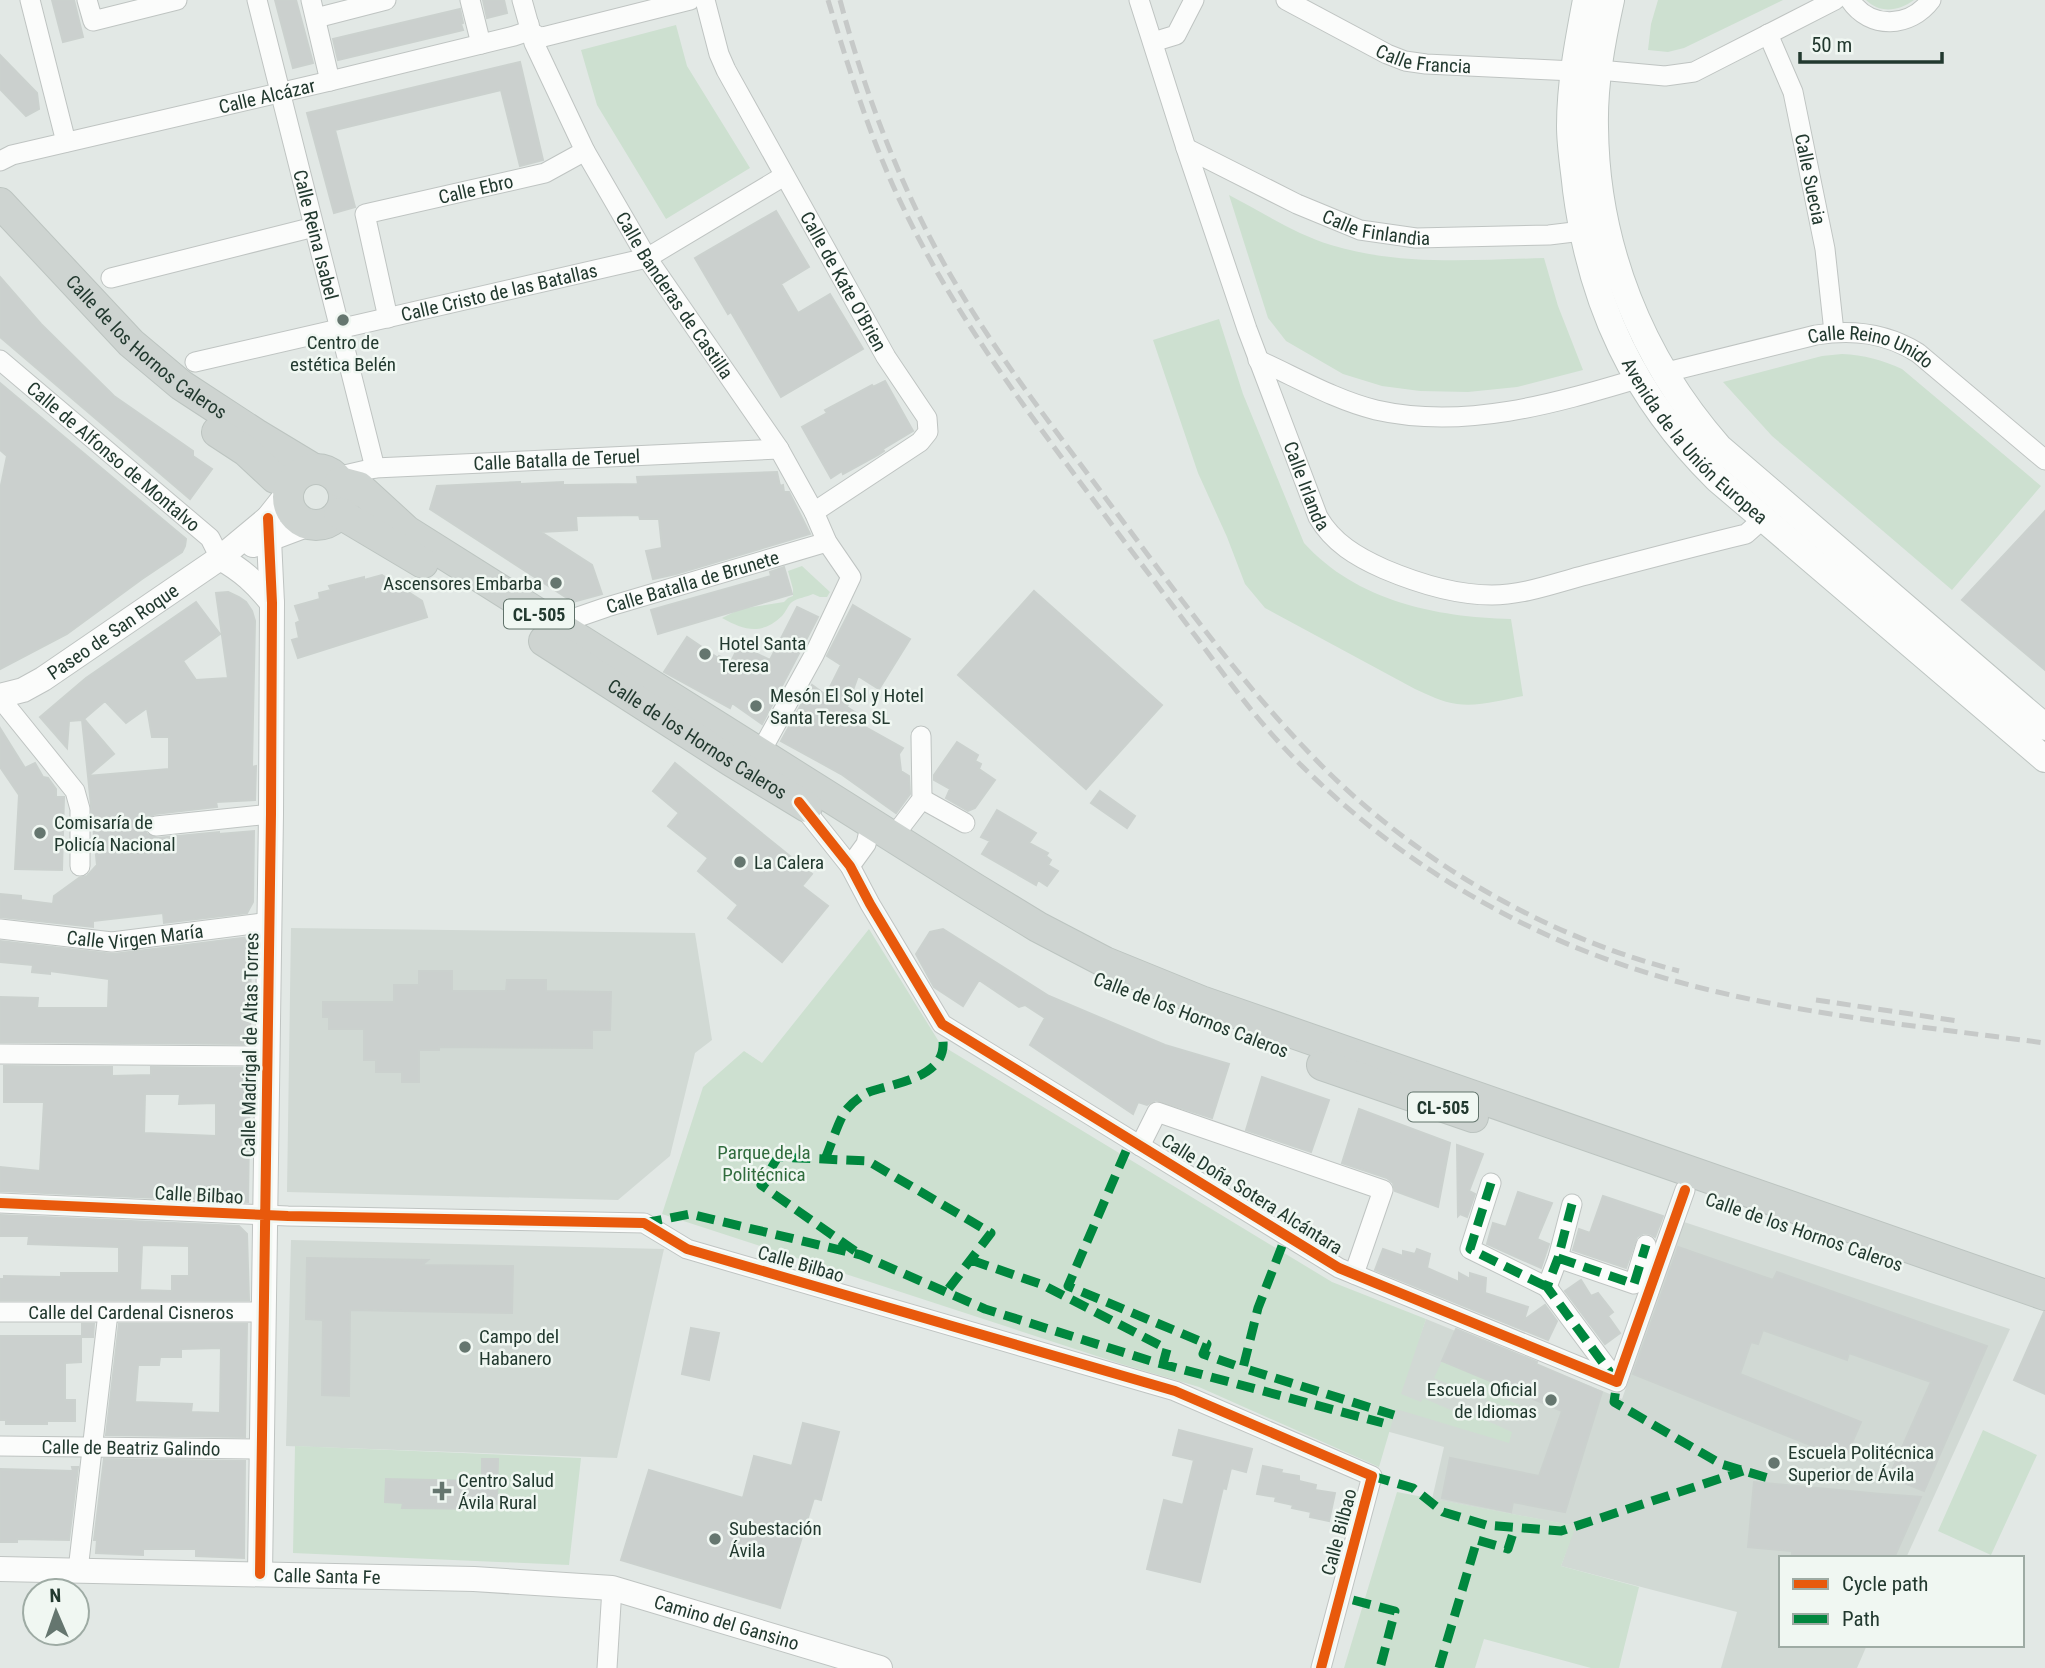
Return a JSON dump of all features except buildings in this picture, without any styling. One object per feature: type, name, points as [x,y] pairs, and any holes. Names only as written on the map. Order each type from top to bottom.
[{"type":"main road","name":"Avenida de la Unión Europea","points":[[1587,0],[1586,70],[1606,229],[1624,289],[1663,373],[1699,425],[1719,447],[2045,727]]},
{"type":"main road","name":"Avenida de la Unión Europea","points":[[1611,0],[1586,70],[1570,128],[1581,231],[1605,312],[1637,379],[1670,427],[1700,462],[2045,760]]},
{"type":"main road","name":"Calle de los Hornos Caleros","points":[[0,203],[131,343],[181,385],[224,413],[313,481]]},
{"type":"main road","name":"Calle de los Hornos Caleros","points":[[0,230],[121,360],[175,405],[246,451],[275,478],[359,487],[407,531],[760,753],[870,842],[1028,945],[1109,985],[1195,1020],[2012,1303],[2045,1317]]},
{"type":"main road","points":[[309,524],[320,525],[331,521],[339,513],[344,498],[313,481]]},
{"type":"main road","name":"CL-505","points":[[309,524],[297,518],[289,508],[313,481]]},
{"type":"main road","name":"Calle de los Hornos Caleros","points":[[339,513],[799,802],[870,842],[1105,962],[1201,1001],[2045,1295]]},
{"type":"street","points":[[30,0],[66,142]]},
{"type":"street","points":[[87,0],[93,21],[177,0]]},
{"type":"street","name":"Calle Reina Isabel","points":[[257,0],[375,468]]},
{"type":"street","points":[[330,81],[314,9],[386,0]]},
{"type":"street","points":[[470,0],[481,44]]},
{"type":"street","name":"Calle Banderas de Castilla","points":[[522,0],[530,28],[585,151],[647,258],[779,449],[814,512],[827,542],[851,578],[814,655],[760,753]]},
{"type":"street","name":"Calle Alcázar","points":[[0,161],[12,155],[523,34],[528,28],[543,37],[690,0]]},
{"type":"street","name":"Calle de Kate O'Brien","points":[[705,0],[719,54],[726,70],[886,357],[927,418],[928,432],[920,442],[814,512]]},
{"type":"street","name":"Calle Irlanda","points":[[1139,0],[1258,360],[1326,532],[1353,554],[1418,583],[1473,594],[1512,593],[1746,534],[1763,519]]},
{"type":"street","points":[[1153,43],[1176,35],[1194,0]]},
{"type":"street","name":"Calle Francia","points":[[1286,0],[1405,61],[1649,75],[1693,72],[1835,0]]},
{"type":"street","points":[[1850,0],[1870,18],[1886,23],[1903,21],[1918,14],[1931,0]]},
{"type":"street","name":"Calle Suecia","points":[[1768,34],[1793,92],[1825,249],[1834,332]]},
{"type":"street","name":"Calle Finlandia","points":[[1186,148],[1297,204],[1360,230],[1416,238],[1549,235],[1581,231]]},
{"type":"street","name":"Calle Ebro","points":[[388,318],[365,214],[545,173],[585,151]]},
{"type":"street","name":"Calle Cristo de las Batallas","points":[[195,362],[647,258],[784,176]]},
{"type":"street","points":[[111,278],[314,227]]},
{"type":"street","name":"Calle Reino Unido","points":[[1663,373],[1834,332],[1872,334],[1904,344],[1919,353],[2045,460]]},
{"type":"street","name":"Calle de Alfonso de Montalvo","points":[[0,360],[191,520],[210,538],[220,558]]},
{"type":"street","points":[[1258,360],[1343,399],[1375,410],[1409,415],[1510,412],[1637,379]]},
{"type":"street","name":"Calle Batalla de Teruel","points":[[313,481],[375,468],[779,449]]},
{"type":"street","points":[[268,529],[313,481]]},
{"type":"street","name":"Paseo de San Roque","points":[[80,866],[80,810],[75,791],[0,697],[23,690],[43,678],[220,558],[268,529],[309,524]]},
{"type":"street","name":"Calle Madrigal de Altas Torres","points":[[260,1574],[271,814],[272,603],[268,529]]},
{"type":"street","name":"Calle Batalla de Brunete","points":[[561,628],[578,617],[607,607],[827,542]]},
{"type":"street","points":[[220,558],[249,577],[272,603]]},
{"type":"street","points":[[921,736],[922,799]]},
{"type":"street","points":[[922,799],[965,823]]},
{"type":"street","points":[[870,842],[922,799]]},
{"type":"street","points":[[156,826],[271,814]]},
{"type":"street","name":"Calle Doña Sotera Alcántara","points":[[870,842],[870,904],[942,1024],[1339,1268],[1617,1382]]},
{"type":"street","name":"Calle Virgen María","points":[[0,929],[112,942],[270,922]]},
{"type":"street","points":[[0,1054],[266,1056]]},
{"type":"street","name":"Calle Doña Sotera Alcántara","points":[[1140,1146],[1157,1112],[1383,1190],[1354,1274]]},
{"type":"street","points":[[1491,1183],[1471,1249],[1547,1287],[1617,1382]]},
{"type":"street","points":[[1617,1382],[1685,1191]]},
{"type":"street","name":"Calle Bilbao","points":[[0,1203],[265,1216],[644,1223],[687,1249],[1175,1391],[1372,1476],[1321,1668]]},
{"type":"street","points":[[1547,1287],[1558,1258],[1572,1204]]},
{"type":"street","points":[[1558,1258],[1634,1284],[1646,1245]]},
{"type":"street","name":"Calle del Cardenal Cisneros","points":[[0,1312],[264,1312]]},
{"type":"street","points":[[78,1570],[108,1313]]},
{"type":"street","name":"Calle de Beatriz Galindo","points":[[0,1446],[262,1449]]},
{"type":"street","name":"Calle Santa Fe","points":[[0,1569],[474,1579],[612,1588]]},
{"type":"street","points":[[607,1668],[612,1588]]},
{"type":"street","name":"Camino del Gansino","points":[[612,1588],[880,1668]]},
{"type":"shaded area","points":[[291,928],[695,933],[712,1040],[695,1053],[670,1156],[618,1200],[287,1192]]},
{"type":"shaded area","name":"Escuela Politécnica Superior de Ávila","points":[[1684,1222],[2010,1329],[1907,1556],[1779,1556],[1779,1647],[1866,1647],[1857,1668],[1721,1668],[1737,1612],[1561,1566],[1575,1526],[1432,1499],[1444,1447],[1386,1431],[1426,1319],[1622,1399]]},
{"type":"shaded area","name":"Campo del Habanero","points":[[291,1240],[664,1249],[617,1458],[286,1446]]},
{"type":"green space","points":[[1658,0],[1783,0],[1684,48],[1668,52],[1648,50],[1651,24]]},
{"type":"green space","points":[[1866,0],[1914,0],[1896,9],[1883,9]]},
{"type":"green space","points":[[676,25],[687,66],[750,168],[666,219],[597,105],[581,50]]},
{"type":"green space","points":[[1229,195],[1305,235],[1357,252],[1436,260],[1544,258],[1558,306],[1583,370],[1517,387],[1468,392],[1420,391],[1382,386],[1343,374],[1286,341],[1268,318]]},
{"type":"green space","points":[[1219,319],[1243,394],[1304,543],[1325,563],[1348,579],[1399,602],[1454,614],[1511,619],[1523,696],[1473,705],[1435,698],[1265,608],[1245,584],[1198,473],[1153,340]]},
{"type":"green space","points":[[1842,354],[1873,358],[1902,369],[2041,486],[1952,590],[1772,436],[1723,382],[1822,356]]},
{"type":"green space","points":[[802,566],[830,592],[827,597],[813,594],[794,601],[782,616],[760,629],[738,626],[722,618],[740,609],[784,602],[793,596],[788,571]]},
{"type":"green space","name":"Parque de la Politécnica","points":[[869,929],[941,1045],[1332,1282],[1426,1319],[1401,1394],[1421,1402],[1423,1398],[1453,1411],[1456,1407],[1512,1432],[1509,1443],[1396,1409],[1379,1467],[1199,1387],[662,1214],[703,1087],[744,1051],[762,1063]]},
{"type":"green space","points":[[1442,1361],[1496,1384],[1490,1393],[1539,1413],[1536,1420],[1434,1378]]},
{"type":"green space","points":[[1983,1430],[2037,1455],[1991,1555],[1938,1531]]},
{"type":"green space","points":[[295,1446],[581,1458],[569,1565],[293,1553]]},
{"type":"green space","points":[[1397,1492],[1576,1526],[1561,1566],[1639,1587],[1619,1668],[1591,1668],[1484,1639],[1475,1668],[1344,1668]]},
{"type":"railway","points":[[828,0],[879,154],[924,248],[976,336],[1064,460],[1244,700],[1295,759],[1354,813],[1417,861],[1485,903],[1556,939],[1614,962],[1674,981],[1797,1008],[2045,1043]]},
{"type":"railway","points":[[840,0],[869,96],[893,158],[955,283],[997,349],[1043,413],[1190,611],[1270,710],[1328,772],[1365,806],[1447,868],[1491,894],[1583,939],[1679,971]]},
{"type":"railway","points":[[1816,1000],[1958,1021]]},
{"type":"marked path","points":[[825,1159],[841,1119],[849,1107],[869,1092],[904,1082],[927,1071],[942,1053],[943,1041]]},
{"type":"marked path","points":[[1126,1151],[1068,1286],[1207,1344],[1203,1354],[1243,1368]]},
{"type":"marked path","points":[[855,1251],[761,1185],[778,1157],[868,1161],[991,1233],[946,1292]]},
{"type":"marked path","points":[[1491,1183],[1470,1249],[1547,1287]]},
{"type":"marked path","points":[[1572,1204],[1558,1258],[1547,1287],[1617,1382],[1614,1402],[1721,1464],[1768,1478]]},
{"type":"marked path","points":[[644,1223],[690,1214],[861,1255],[985,1309],[1151,1361],[1383,1423]]},
{"type":"marked path","points":[[1558,1258],[1634,1284],[1646,1245]]},
{"type":"marked path","points":[[1282,1246],[1258,1308],[1243,1368],[1394,1415]]},
{"type":"marked path","points":[[971,1260],[1043,1285],[1167,1349],[1163,1364]]},
{"type":"marked path","points":[[1372,1476],[1413,1488],[1443,1512],[1486,1525],[1561,1531],[1743,1471]]},
{"type":"marked path","points":[[1439,1668],[1477,1540],[1508,1549],[1515,1527]]},
{"type":"marked path","points":[[1353,1600],[1395,1611],[1380,1668]]},
{"type":"cycle path","points":[[260,1574],[271,814],[272,603],[268,518]]},
{"type":"cycle path","points":[[799,802],[850,866],[942,1024],[1339,1268],[1617,1382],[1685,1190]]},
{"type":"cycle path","points":[[0,1203],[288,1216],[644,1223],[687,1249],[1175,1391],[1372,1476],[1321,1668]]},
{"type":"place","name":"Centro de estética Belén","points":[[343,320]]},
{"type":"place","name":"Ascensores Embarba","points":[[556,583]]},
{"type":"place","name":"Hotel Santa Teresa","points":[[705,654]]},
{"type":"place","name":"Mesón El Sol y Hotel Santa Teresa SL","points":[[756,706]]},
{"type":"place","name":"Comisaría de Policía Nacional","points":[[40,833]]},
{"type":"place","name":"La Calera","points":[[740,862]]},
{"type":"place","name":"Campo del Habanero","points":[[465,1347]]},
{"type":"place","name":"Escuela Oficial de Idiomas","points":[[1551,1400]]},
{"type":"place","name":"Escuela Politécnica Superior de Ávila","points":[[1774,1463]]},
{"type":"place","name":"Centro Salud Ávila Rural","points":[[442,1491]]},
{"type":"place","name":"Subestación Ávila","points":[[715,1539]]}]
